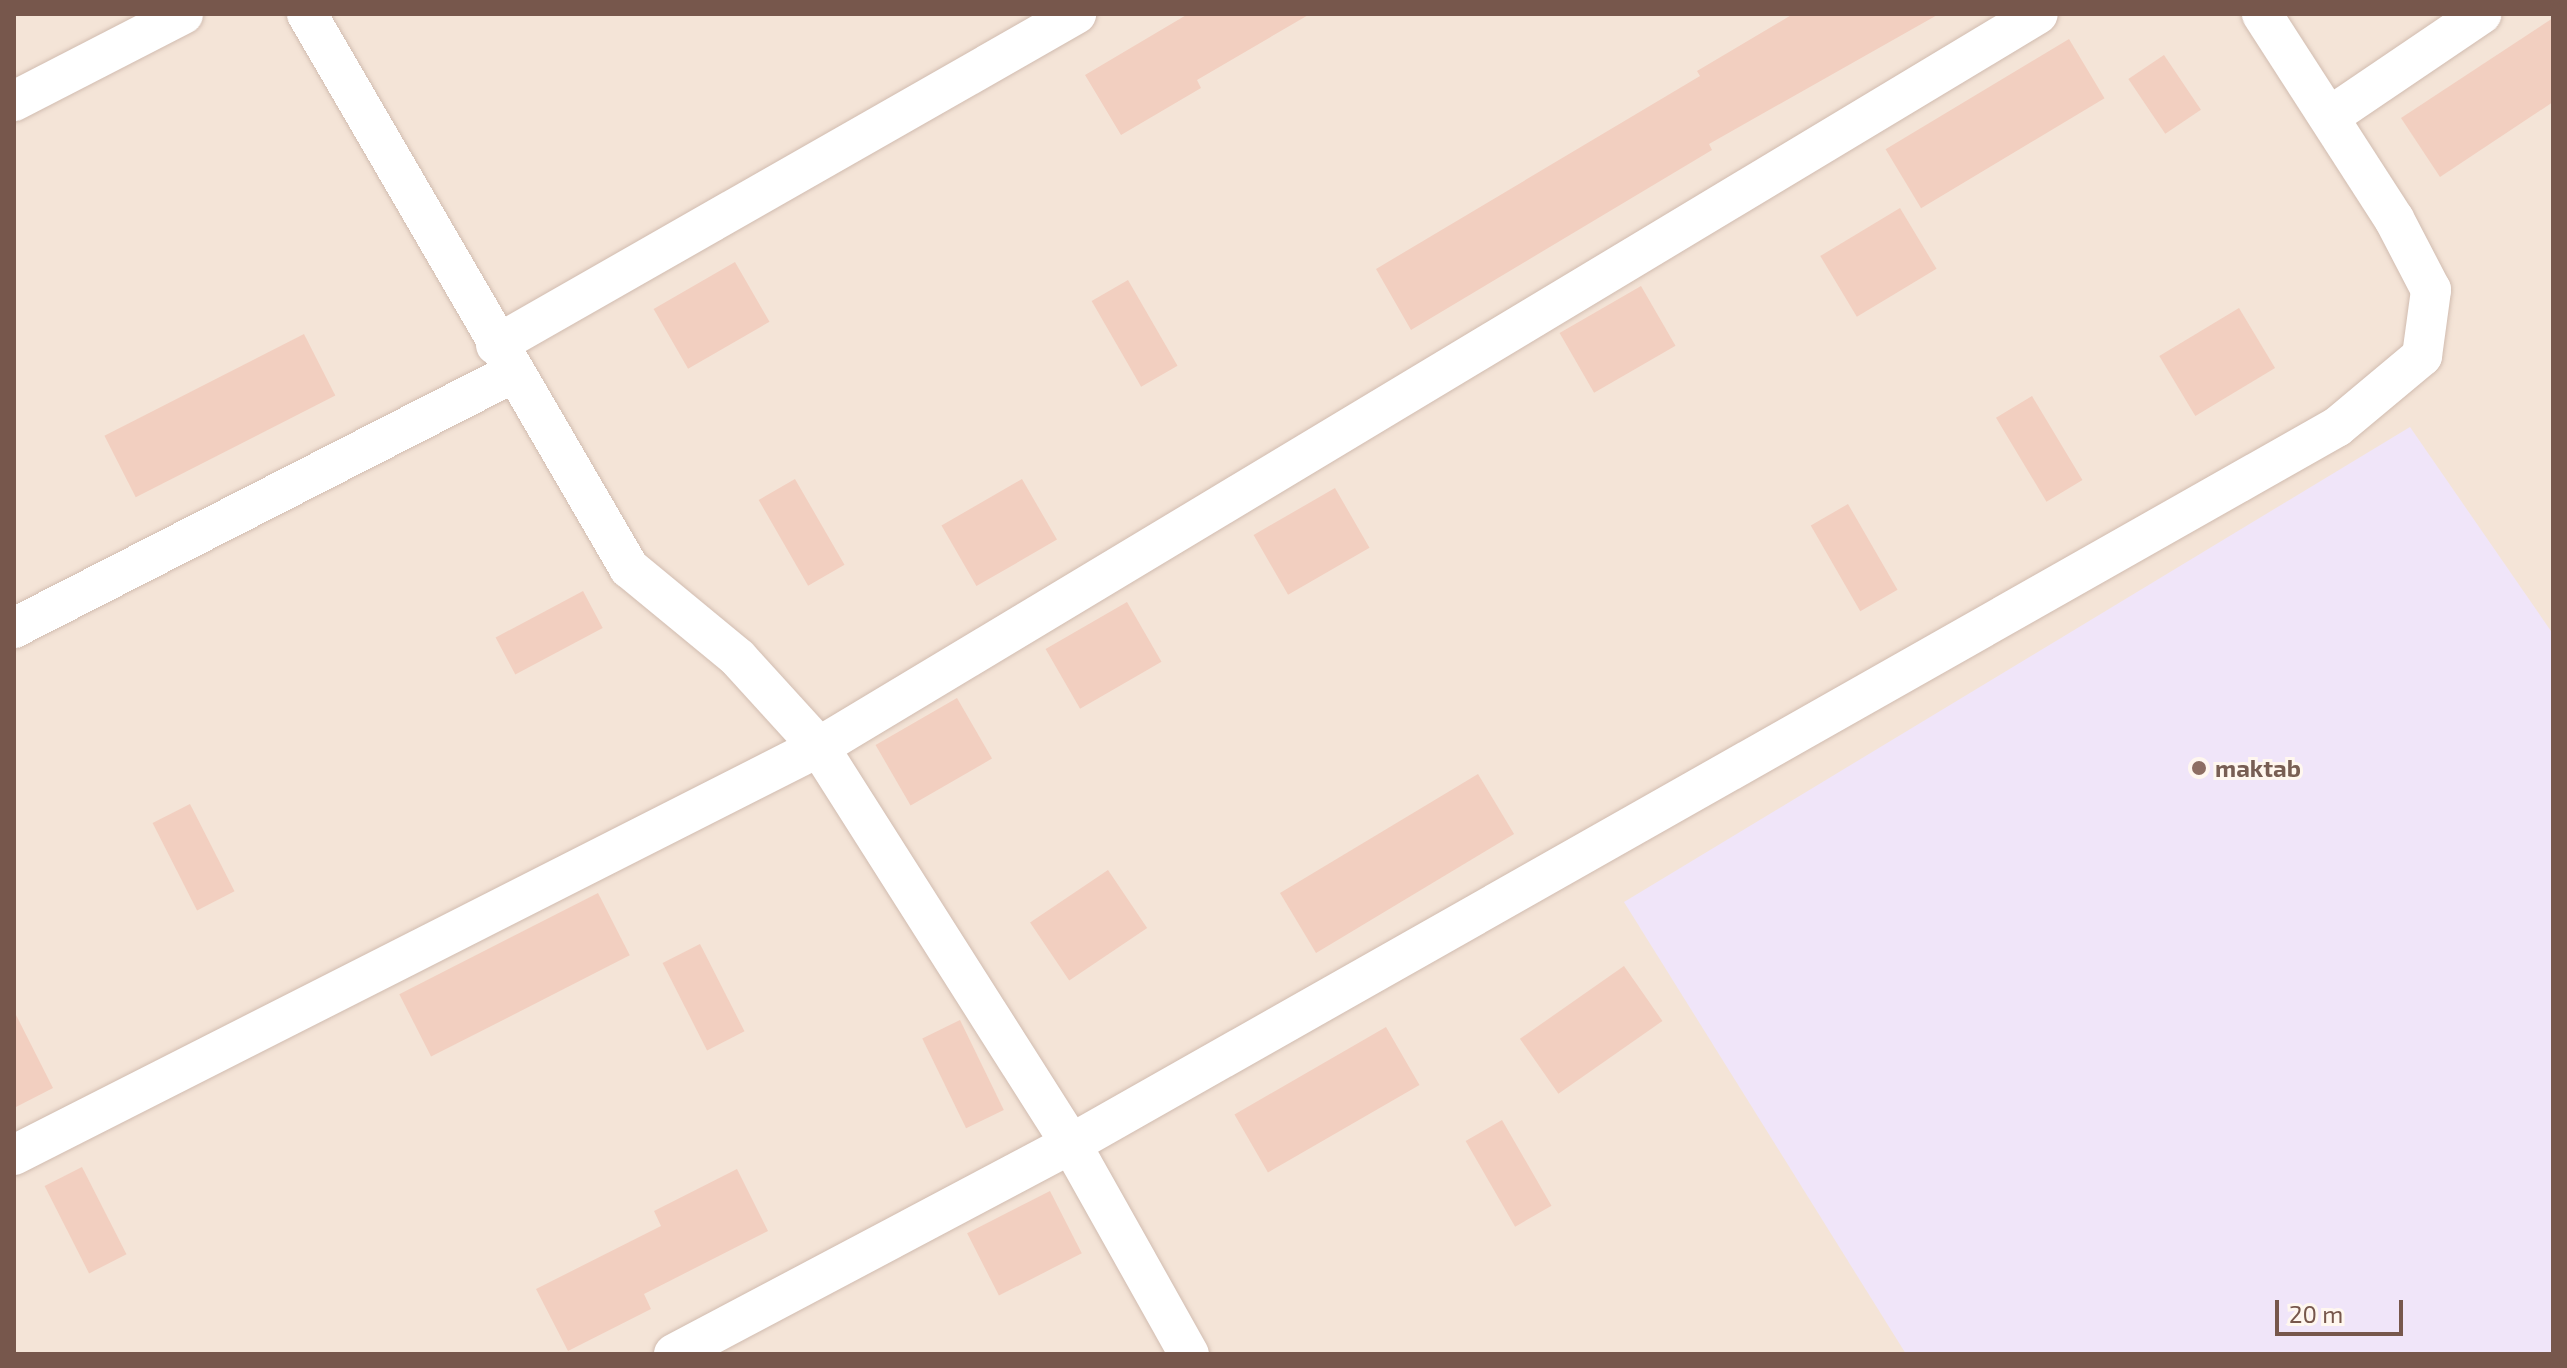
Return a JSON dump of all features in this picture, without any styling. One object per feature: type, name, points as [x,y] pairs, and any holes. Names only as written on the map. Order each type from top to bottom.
[{"type":"street","points":[[14,101],[183,14]]},
{"type":"street","points":[[307,14],[504,359],[629,568],[738,658],[819,747],[1071,1144],[1189,1354]]},
{"type":"street","points":[[14,628],[504,359],[1076,14]]},
{"type":"street","points":[[14,1155],[819,747],[2038,14]]},
{"type":"street","points":[[674,1354],[1071,1144],[2337,427],[2422,356],[2431,290],[2329,117],[2262,14]]},
{"type":"street","points":[[2329,117],[2481,14]]},
{"type":"shaded area","points":[[14,14],[2553,14],[2553,1354],[14,1354]]},
{"type":"shaded area","name":"maktab","points":[[2410,427],[2553,634],[2553,1354],[1906,1354],[1624,902]]},
{"type":"building","points":[[1188,14],[1310,14],[1197,80],[1201,88],[1121,135],[1085,75]]},
{"type":"building","points":[[1793,14],[1939,14],[1709,144],[1712,150],[1411,330],[1376,269],[1700,76],[1697,71]]},
{"type":"building","points":[[2553,18],[2553,102],[2440,177],[2401,118]]},
{"type":"building","points":[[2069,39],[2105,98],[1921,208],[1886,149]]},
{"type":"building","points":[[2164,55],[2201,110],[2165,134],[2128,79]]},
{"type":"building","points":[[1900,208],[1937,269],[1857,317],[1820,256]]},
{"type":"building","points":[[735,262],[770,322],[688,369],[654,309]]},
{"type":"building","points":[[1128,280],[1178,366],[1141,387],[1092,301]]},
{"type":"building","points":[[1641,286],[1676,346],[1594,393],[1560,333]]},
{"type":"building","points":[[2239,308],[2275,368],[2195,416],[2159,356]]},
{"type":"building","points":[[304,334],[335,395],[136,497],[104,436]]},
{"type":"building","points":[[2032,396],[2082,480],[2046,502],[1996,418]]},
{"type":"building","points":[[795,479],[844,565],[808,586],[759,500]]},
{"type":"building","points":[[1022,479],[1057,540],[976,586],[941,526]]},
{"type":"building","points":[[1335,488],[1370,548],[1288,595],[1254,535]]},
{"type":"building","points":[[1848,504],[1898,590],[1860,611],[1811,526]]},
{"type":"building","points":[[583,591],[603,628],[515,675],[496,637]]},
{"type":"building","points":[[1127,602],[1162,662],[1080,709],[1046,649]]},
{"type":"building","points":[[957,698],[992,759],[911,806],[876,745]]},
{"type":"building","points":[[1478,774],[1514,834],[1316,953],[1280,893]]},
{"type":"building","points":[[190,804],[234,891],[197,910],[153,823]]},
{"type":"building","points":[[1108,870],[1147,928],[1069,981],[1030,923]]},
{"type":"building","points":[[598,893],[630,955],[431,1057],[399,994]]},
{"type":"building","points":[[700,944],[744,1031],[707,1050],[663,963]]},
{"type":"building","points":[[1624,966],[1662,1021],[1558,1094],[1520,1039]]},
{"type":"building","points":[[14,1011],[53,1088],[14,1108]]},
{"type":"building","points":[[960,1020],[1004,1110],[966,1128],[922,1038]]},
{"type":"building","points":[[1386,1027],[1420,1085],[1268,1173],[1234,1114]]},
{"type":"building","points":[[1502,1120],[1552,1206],[1515,1227],[1466,1141]]},
{"type":"building","points":[[82,1167],[126,1254],[89,1273],[45,1186]]},
{"type":"building","points":[[737,1169],[768,1231],[644,1294],[651,1309],[568,1351],[536,1289],[661,1226],[654,1211]]},
{"type":"building","points":[[1050,1191],[1082,1253],[999,1296],[967,1233]]},
{"type":"place","name":"maktab","points":[[2199,768]]}]
